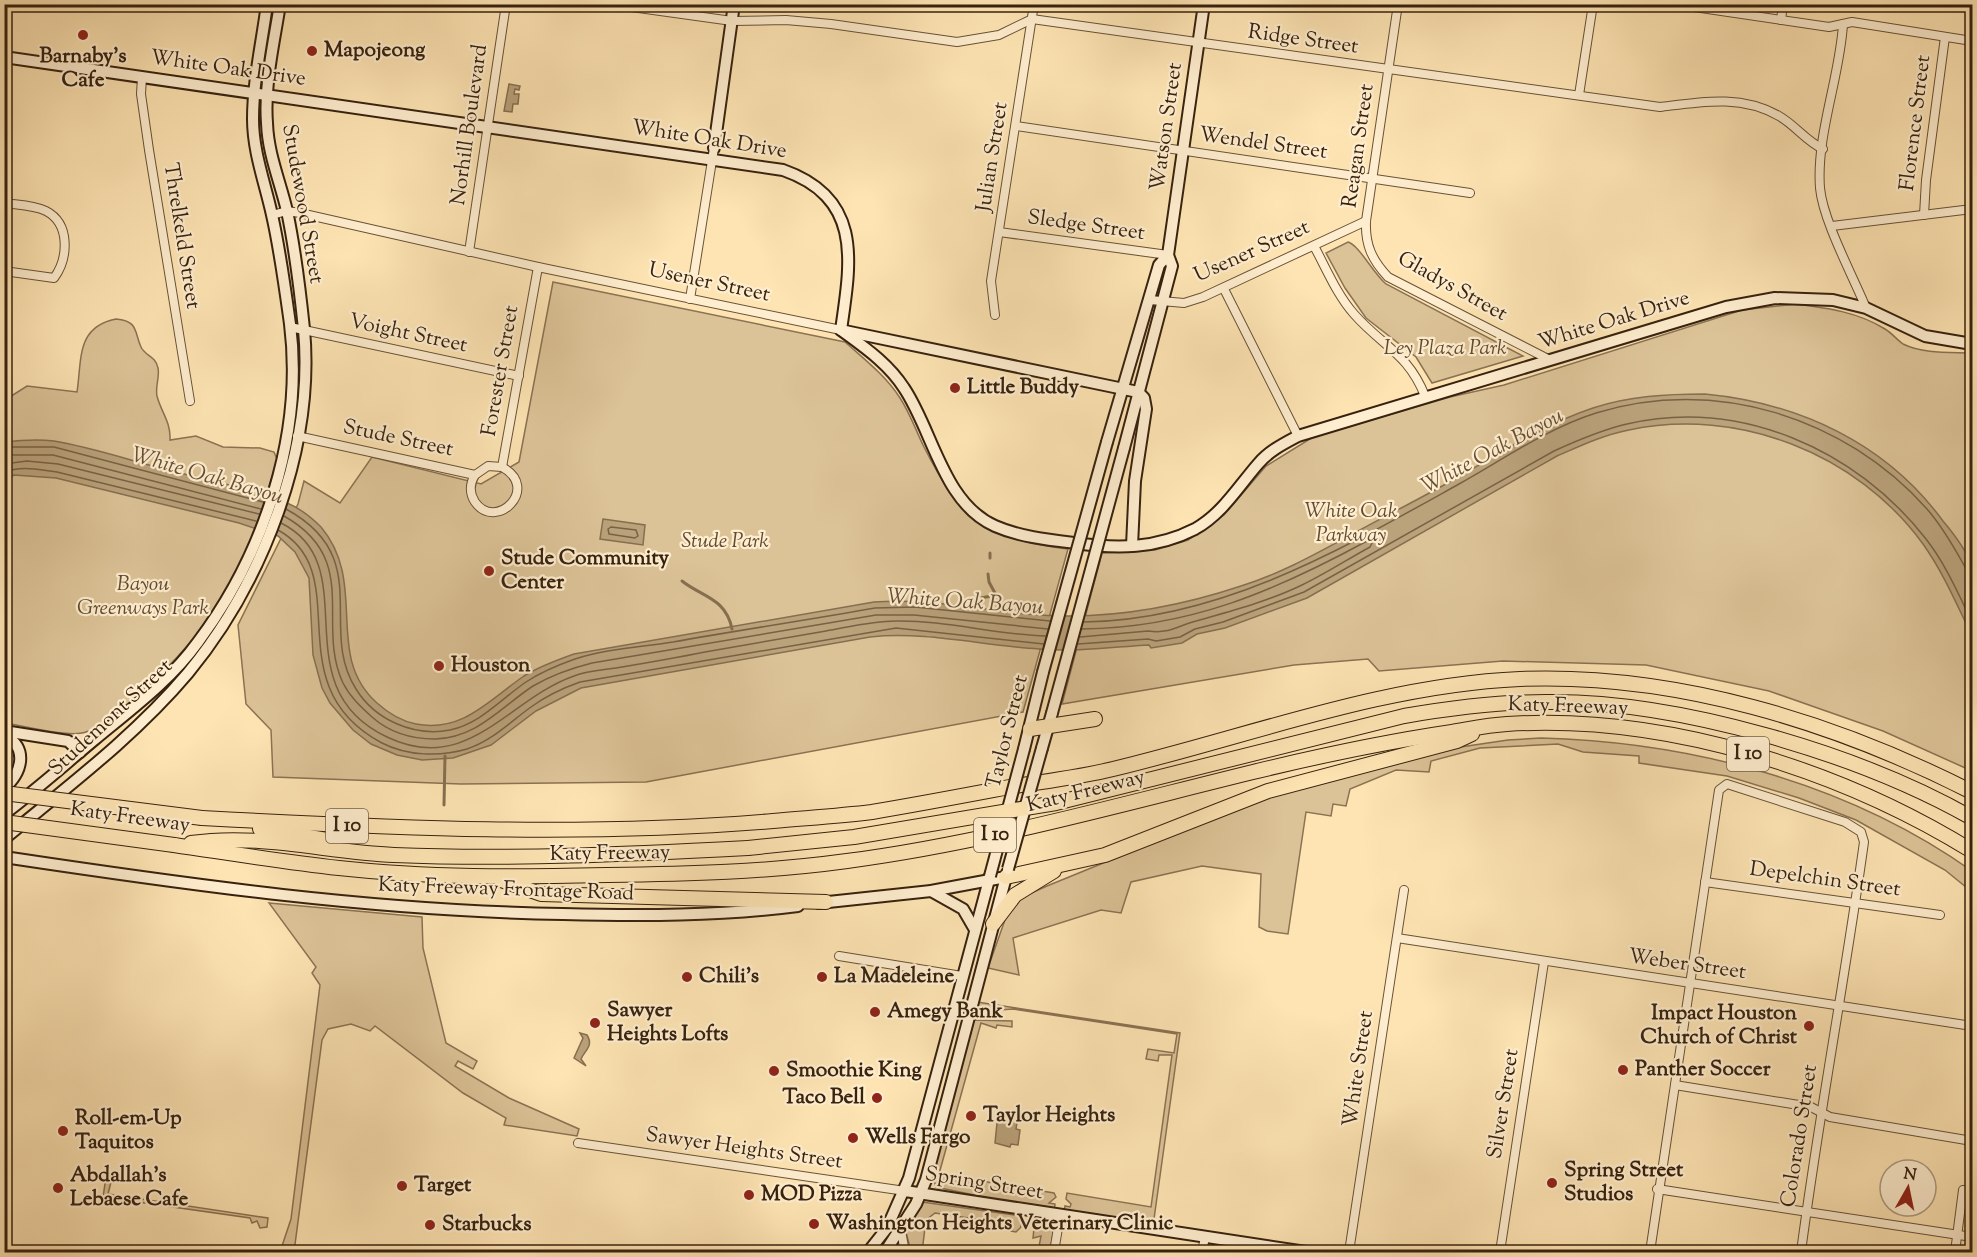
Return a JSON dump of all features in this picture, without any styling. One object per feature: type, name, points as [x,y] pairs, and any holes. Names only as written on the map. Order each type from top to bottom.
[{"type":"highway","name":"Katy Freeway","points":[[4,794],[202,818],[492,830],[682,829],[868,812],[1109,770],[1355,705],[1464,685],[1520,679],[1643,686],[1731,702],[1806,722],[1866,743],[1972,792]]},
{"type":"highway","points":[[174,845],[226,838],[392,855],[575,855],[748,848],[854,837],[1056,803],[1404,716],[1459,707],[1545,702],[1639,708],[1745,730],[1838,759],[1896,782],[1972,818]]},
{"type":"highway","points":[[1031,722],[1095,720]]},
{"type":"highway","name":"Katy Freeway","points":[[4,822],[340,868],[492,878],[737,872],[910,852],[1048,823],[1373,743],[1505,724],[1595,726],[1650,732],[1724,748],[1802,770],[1868,795],[1928,824],[1972,851]]},
{"type":"highway","points":[[1007,873],[1062,866],[1105,855],[1268,791],[1457,741],[1487,727]]},
{"type":"highway","points":[[202,818],[328,840],[491,854]]},
{"type":"highway","points":[[993,924],[1015,895],[1062,866]]},
{"type":"highway","points":[[492,878],[541,894],[826,902]]},
{"type":"main road","name":"Studewood Street","points":[[267,4],[253,121],[256,148],[272,215],[290,327],[293,442]]},
{"type":"main road","name":"Studewood Street","points":[[280,4],[267,95],[268,146],[287,211],[304,330],[304,379],[293,442]]},
{"type":"main road","points":[[713,153],[734,4]]},
{"type":"main road","name":"Watson Street","points":[[1132,546],[1135,481],[1146,409],[1144,398],[1138,392],[1172,266],[1168,255],[1204,4]]},
{"type":"main road","name":"White Oak Drive","points":[[4,57],[488,125],[713,153],[783,170],[809,181],[830,198],[843,223],[849,254],[841,330],[876,356],[903,385],[916,407],[953,486],[982,518],[994,526],[1037,538],[1108,547],[1169,541],[1197,528],[1221,510],[1259,463],[1276,448],[1298,436],[1726,307],[1774,298],[1833,300],[1866,308],[1925,336],[1972,344]]},
{"type":"main road","name":"Watson Street","points":[[1124,388],[1159,265],[1168,255]]},
{"type":"main road","name":"Usener Street","points":[[841,330],[1138,392]]},
{"type":"main road","points":[[876,356],[882,337]]},
{"type":"main road","name":"Taylor Street","points":[[868,1252],[887,1228],[905,1191],[921,1141],[974,928],[1107,442],[1124,388]]},
{"type":"main road","name":"Taylor Street","points":[[885,1252],[901,1231],[921,1194],[1138,392]]},
{"type":"main road","name":"Studemont Street","points":[[4,839],[79,777],[167,695],[188,672],[234,597],[293,442]]},
{"type":"main road","name":"Studemont Street","points":[[4,814],[153,691],[198,644],[234,597]]},
{"type":"main road","points":[[4,731],[68,741],[80,752],[79,777]]},
{"type":"main road","points":[[4,735],[17,746],[21,762],[15,779],[4,788]]},
{"type":"main road","name":"Katy Freeway Frontage Road","points":[[4,857],[346,902],[485,913],[681,915],[758,911],[931,891],[1007,873]]},
{"type":"main road","points":[[931,891],[963,909],[974,928]]},
{"type":"main road","points":[[936,1075],[953,1078]]},
{"type":"main road","name":"Spring Street","points":[[905,1191],[1306,1252]]},
{"type":"street","name":"Norhill Boulevard","points":[[469,252],[506,4]]},
{"type":"street","points":[[610,4],[732,21],[809,21],[966,43],[999,35],[1032,19]]},
{"type":"street","name":"Julian Street","points":[[995,315],[991,281],[1034,4]]},
{"type":"street","name":"Reagan Street","points":[[1366,221],[1398,4]]},
{"type":"street","points":[[1580,94],[1593,4]]},
{"type":"street","points":[[1674,4],[1828,27],[1852,22],[1972,41]]},
{"type":"street","points":[[1781,20],[1783,4]]},
{"type":"street","name":"Ridge Street","points":[[1032,19],[1388,71],[1580,94],[1660,107],[1719,99],[1753,105],[1777,115],[1797,128],[1812,144],[1823,149]]},
{"type":"street","points":[[1843,24],[1823,149],[1820,190],[1832,226],[1866,308]]},
{"type":"street","name":"Florence Street","points":[[1924,215],[1926,180],[1945,37]]},
{"type":"street","name":"Threlkeld Street","points":[[142,77],[141,94],[149,150],[190,401]]},
{"type":"street","name":"Wendel Street","points":[[1016,126],[1470,193]]},
{"type":"street","points":[[690,299],[713,153]]},
{"type":"street","points":[[4,203],[41,209],[56,219],[62,231],[65,251],[62,265],[54,278],[4,271]]},
{"type":"street","points":[[1832,226],[1972,208]]},
{"type":"street","name":"Usener Street","points":[[272,215],[287,211],[538,267],[841,330]]},
{"type":"street","name":"Usener Street","points":[[1150,300],[1163,303],[1184,303],[1224,289],[1366,221]]},
{"type":"street","name":"Gladys Street","points":[[1366,221],[1366,240],[1371,255],[1388,277],[1551,361]]},
{"type":"street","name":"Sledge Street","points":[[999,232],[1168,255]]},
{"type":"street","points":[[1314,246],[1353,313],[1402,356],[1418,379],[1425,396]]},
{"type":"street","name":"Forester Street","points":[[488,466],[502,467],[538,267]]},
{"type":"street","points":[[1224,289],[1298,436]]},
{"type":"street","name":"Voight Street","points":[[290,327],[519,376]]},
{"type":"street","name":"Stude Street","points":[[293,442],[475,475],[488,466]]},
{"type":"street","points":[[475,475],[471,488],[474,501],[486,510],[500,511],[513,502],[518,489],[514,476],[502,467]]},
{"type":"street","name":"Colorado Street","points":[[1705,882],[1719,790],[1727,783],[1856,827],[1864,837],[1856,903],[1820,1112],[1801,1252]]},
{"type":"street","points":[[1650,1252],[1657,1189],[1705,882]]},
{"type":"street","name":"Depelchin Street","points":[[1705,882],[1940,915]]},
{"type":"street","name":"White Street","points":[[1349,1252],[1404,890]]},
{"type":"street","name":"Weber Street","points":[[1397,939],[1972,1026]]},
{"type":"street","points":[[839,956],[962,975]]},
{"type":"street","name":"Silver Street","points":[[1500,1252],[1544,962]]},
{"type":"street","points":[[1675,1085],[1811,1107],[1830,1117],[1972,1142]]},
{"type":"street","name":"Sawyer Heights Street","points":[[578,1143],[905,1191]]},
{"type":"street","points":[[1657,1189],[1972,1237]]},
{"type":"street","points":[[1955,1252],[1963,1190]]},
{"type":"street","points":[[1054,1252],[1060,1216]]},
{"type":"street","points":[[901,1231],[905,1252]]},
{"type":"street","points":[[1202,1252],[1205,1237]]},
{"type":"green space","name":"Ley Plaza Park","points":[[1348,242],[1353,244],[1386,284],[1523,356],[1432,383],[1416,357],[1366,318],[1345,288],[1326,253]]},
{"type":"green space","name":"Stude Park","points":[[553,282],[845,342],[867,361],[900,398],[937,472],[964,509],[997,532],[1040,545],[1068,549],[1023,712],[646,782],[461,784],[273,777],[271,730],[246,704],[238,625],[298,504],[304,481],[340,503],[372,457],[481,484],[519,462]]},
{"type":"green space","name":"White Oak Parkway","points":[[1796,304],[1831,309],[1864,318],[1911,347],[1937,352],[1972,353],[1972,771],[1883,731],[1769,691],[1646,665],[1503,661],[1379,671],[1368,659],[1294,665],[1062,704],[1102,553],[1155,550],[1188,540],[1224,515],[1266,466],[1313,437],[1450,397],[1504,385],[1742,310]]},
{"type":"green space","name":"Bayou Greenways Park","points":[[116,319],[132,325],[143,350],[157,364],[157,396],[167,422],[170,440],[196,436],[223,447],[260,448],[274,452],[277,459],[267,496],[242,560],[210,616],[190,643],[138,695],[113,716],[86,732],[58,733],[5,723],[5,400],[27,386],[77,392],[83,346],[87,337],[103,323]]},
{"type":"green space","points":[[1541,738],[1598,741],[1655,748],[1767,773],[1821,791],[1874,814],[1924,840],[1972,871],[1972,892],[1945,870],[1856,820],[1799,798],[1727,776],[1639,763],[1639,756],[1583,752],[1558,744],[1480,748],[1431,761],[1429,772],[1396,770],[1350,789],[1346,806],[1333,804],[1331,816],[1306,812],[1288,934],[1267,931],[1259,927],[1261,874],[1202,866],[1131,882],[1121,913],[1101,910],[1013,938],[1019,975],[988,968],[1007,914],[1020,898],[1047,886],[1260,799],[1447,749],[1508,740]]},
{"type":"green space","points":[[269,903],[422,917],[423,948],[446,1043],[477,1061],[473,1069],[458,1061],[455,1066],[509,1098],[579,1129],[577,1136],[504,1125],[506,1118],[463,1093],[375,1026],[370,1031],[351,1024],[328,1029],[322,1040],[294,1252],[280,1252],[291,1219],[320,985],[312,973],[316,967]]},
{"type":"green space","points":[[977,1002],[1180,1033],[1153,1226],[1064,1213],[1065,1206],[1070,1207],[1071,1204],[1066,1199],[1067,1193],[1151,1207],[1172,1055],[1159,1055],[1158,1061],[1146,1059],[1148,1049],[1174,1053],[1177,1034],[1013,1009],[986,1011],[976,1008]]},
{"type":"green space","points":[[973,1020],[1012,1021],[1012,1027],[997,1025],[996,1028],[981,1023],[939,1174],[1054,1193],[1056,1197],[1049,1203],[1055,1204],[1054,1212],[936,1187],[932,1174]]},
{"type":"green space","points":[[106,1177],[112,1178],[108,1194],[268,1218],[267,1227],[260,1228],[257,1221],[252,1223],[250,1218],[103,1197]]},
{"type":"green space","points":[[922,1202],[1022,1216],[1021,1227],[1016,1232],[1011,1231],[1009,1224],[935,1213],[926,1220],[922,1252],[911,1252],[906,1232]]},
{"type":"green space","points":[[1035,1218],[1055,1221],[1050,1252],[1038,1252],[1041,1236],[1033,1238]]},
{"type":"green space","points":[[1208,1243],[1253,1250],[1252,1252],[1206,1252]]},
{"type":"water","points":[[509,84],[520,86],[519,90],[515,89],[514,94],[519,94],[518,104],[513,104],[512,112],[504,111]]},
{"type":"water","points":[[1705,394],[1774,407],[1807,418],[1867,449],[1895,470],[1920,494],[1947,526],[1970,561],[1974,582],[1972,636],[1943,577],[1923,544],[1896,512],[1865,485],[1830,462],[1792,444],[1753,432],[1712,425],[1670,425],[1619,432],[1557,456],[1307,598],[1225,628],[1197,634],[1182,643],[1151,648],[1149,645],[1053,650],[934,637],[870,637],[581,688],[536,711],[491,745],[453,758],[422,760],[397,755],[371,744],[353,730],[330,703],[322,688],[313,655],[309,578],[295,552],[278,536],[239,523],[56,478],[14,475],[5,480],[4,442],[48,440],[81,446],[240,488],[272,497],[296,508],[321,527],[335,549],[346,595],[348,641],[352,663],[361,684],[377,703],[395,716],[410,723],[433,725],[448,724],[462,719],[487,704],[530,672],[574,654],[874,602],[912,601],[1027,614],[1082,616],[1135,611],[1189,601],[1257,581],[1302,561],[1575,414],[1634,398]]},
{"type":"water","points":[[603,519],[645,525],[643,545],[600,539]]},
{"type":"water","points":[[580,1033],[587,1035],[590,1042],[581,1059],[586,1066],[574,1058],[583,1038]]},
{"type":"water","points":[[998,1113],[1018,1116],[1016,1129],[1020,1130],[1018,1145],[1011,1144],[1010,1147],[995,1143]]},
{"type":"waterway","points":[[990,553],[990,558]]},
{"type":"waterway","name":"White Oak Bayou","points":[[964,610],[966,601],[996,595],[989,582],[988,574]]},
{"type":"waterway","points":[[682,581],[719,604],[729,619],[732,629]]},
{"type":"waterway","points":[[444,805],[445,756]]},
{"type":"place","name":"Barnaby's Cafe","points":[[83,35]]},
{"type":"place","name":"Mapojeong","points":[[312,51]]},
{"type":"place","name":"Little Buddy","points":[[955,388]]},
{"type":"place","name":"Stude Community Center","points":[[489,571]]},
{"type":"place","name":"Houston","points":[[439,666]]},
{"type":"place","name":"Chili's","points":[[687,977]]},
{"type":"place","name":"La Madeleine","points":[[822,977]]},
{"type":"place","name":"Amegy Bank","points":[[875,1012]]},
{"type":"place","name":"Sawyer Heights Lofts","points":[[595,1023]]},
{"type":"place","name":"Impact Houston Church of Christ","points":[[1809,1026]]},
{"type":"place","name":"Panther Soccer","points":[[1623,1070]]},
{"type":"place","name":"Smoothie King","points":[[774,1071]]},
{"type":"place","name":"Taco Bell","points":[[877,1098]]},
{"type":"place","name":"Taylor Heights","points":[[971,1116]]},
{"type":"place","name":"Roll-em-Up Taquitos","points":[[63,1131]]},
{"type":"place","name":"Wells Fargo","points":[[853,1138]]},
{"type":"place","name":"Spring Street Studios","points":[[1552,1183]]},
{"type":"place","name":"Target","points":[[402,1186]]},
{"type":"place","name":"Abdallah's Lebaese Cafe","points":[[58,1188]]},
{"type":"place","name":"MOD Pizza","points":[[749,1195]]},
{"type":"place","name":"Washington Heights Veterinary Clinic","points":[[814,1224]]},
{"type":"place","name":"Starbucks","points":[[430,1225]]}]
